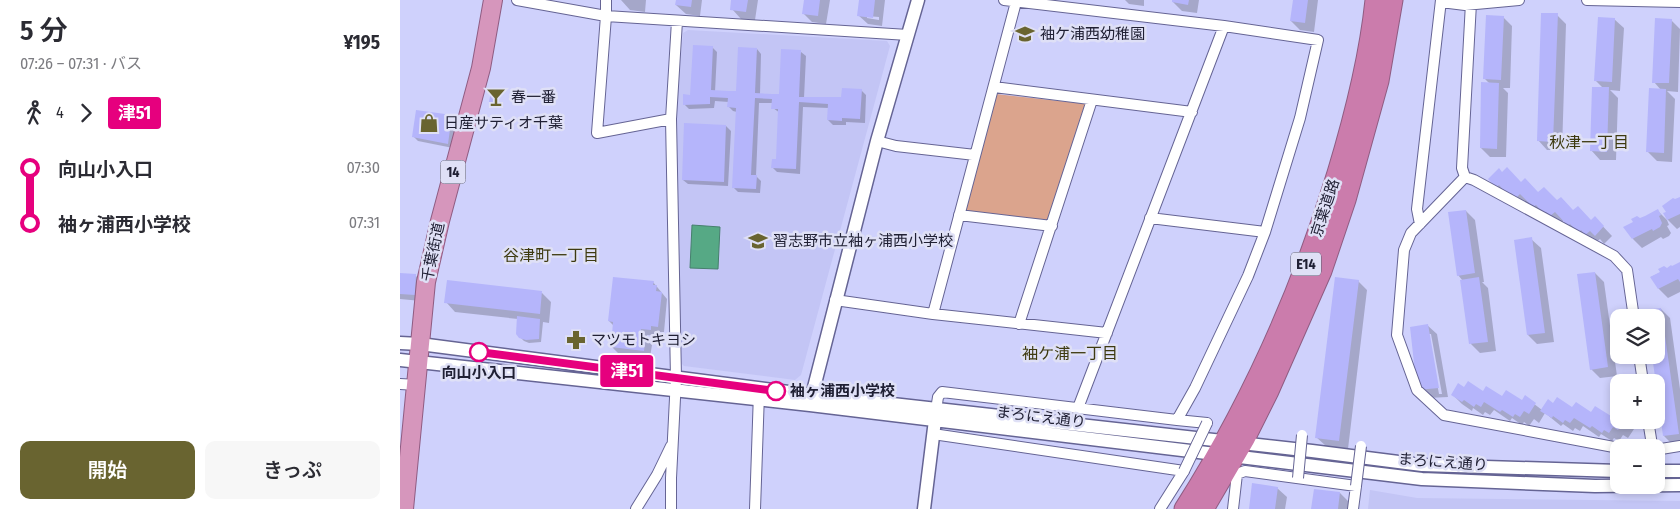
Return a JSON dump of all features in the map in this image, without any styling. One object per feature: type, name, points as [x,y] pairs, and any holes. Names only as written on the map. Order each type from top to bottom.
[{"type":"highway","name":"千葉街道","points":[[404,509],[409,384],[419,353],[426,282],[430,260],[481,68],[493,0]]},
{"type":"highway","name":"京葉道路","points":[[1204,509],[1285,319],[1329,198],[1349,134],[1364,73],[1375,0]]},
{"type":"highway","name":"京葉道路","points":[[1184,509],[1230,449],[1300,324],[1322,271],[1340,218],[1379,81],[1393,0]]},
{"type":"street","points":[[517,0],[606,16],[908,35]]},
{"type":"street","points":[[606,0],[597,133],[671,119]]},
{"type":"street","points":[[811,400],[876,141],[918,0]]},
{"type":"street","points":[[1004,0],[1224,26],[1318,40],[1300,118],[1265,232],[1248,276],[1208,362],[1177,420]]},
{"type":"street","points":[[1420,224],[1418,209],[1441,1],[1465,4],[1519,0]]},
{"type":"street","points":[[1587,0],[1680,2]]},
{"type":"street","points":[[933,314],[1016,2]]},
{"type":"street","points":[[1473,2],[1462,168],[1466,177],[1614,256],[1627,270],[1633,309]]},
{"type":"street","points":[[672,509],[671,478],[675,384],[671,119],[677,21]]},
{"type":"street","points":[[1078,408],[1224,26]]},
{"type":"street","points":[[994,87],[1192,112]]},
{"type":"street","points":[[1019,324],[1092,100]]},
{"type":"street","points":[[876,141],[896,146],[975,155]]},
{"type":"street","points":[[1466,177],[1412,233],[1404,250],[1397,335],[1417,390],[1444,416],[1610,446]]},
{"type":"street","points":[[959,214],[1052,226]]},
{"type":"street","points":[[1150,218],[1265,232]]},
{"type":"street","points":[[835,300],[933,314],[1107,333]]},
{"type":"street","name":"まろにえ通り","points":[[400,343],[419,353],[1230,449],[1422,464],[1610,470]]},
{"type":"street","name":"まろにえ通り","points":[[400,360],[419,353]]},
{"type":"street","points":[[924,509],[935,415],[938,397],[942,392],[1207,423],[1184,471],[1160,509]]},
{"type":"street","points":[[755,509],[759,394]]},
{"type":"street","points":[[933,434],[1184,471]]},
{"type":"street","points":[[1298,478],[1302,435]]},
{"type":"street","points":[[636,509],[657,474],[672,443]]},
{"type":"street","points":[[1353,509],[1361,446]]},
{"type":"street","points":[[1665,448],[1680,446]]},
{"type":"street","name":"まろにえ通り","points":[[1230,449],[1422,479],[1595,486],[1680,485]]},
{"type":"street","points":[[1233,509],[1237,474],[1245,470],[1356,486]]},
{"type":"street","points":[[1665,471],[1680,471]]},
{"type":"street","points":[[657,474],[671,478]]},
{"type":"shaded area","name":"習志野市立袖ヶ浦西小学校","points":[[688,30],[887,41],[890,46],[801,375],[795,380],[684,366],[681,363],[675,120],[683,33]]},
{"type":"shaded area","points":[[996,94],[1087,104],[1049,222],[965,211]]},
{"type":"shaded area","points":[[692,225],[720,227],[718,269],[690,268]]},
{"type":"shaded area","points":[[1370,490],[1417,498],[1680,501],[1680,509],[1368,509]]},
{"type":"building","points":[[676,0],[692,0],[691,7],[675,5]]},
{"type":"building","points":[[731,0],[748,0],[746,12],[730,10]]},
{"type":"building","points":[[804,0],[820,0],[818,16],[802,14]]},
{"type":"building","points":[[859,0],[875,0],[873,18],[857,16]]},
{"type":"building","points":[[1172,0],[1189,0],[1188,5],[1172,2]]},
{"type":"building","points":[[1293,0],[1308,0],[1305,23],[1290,21]]},
{"type":"building","points":[[1541,13],[1558,13],[1553,142],[1537,141]]},
{"type":"building","points":[[1486,15],[1504,16],[1501,80],[1483,79]]},
{"type":"building","points":[[1598,17],[1615,18],[1612,82],[1594,81]]},
{"type":"building","points":[[1655,18],[1672,19],[1669,83],[1652,83]]},
{"type":"building","points":[[693,45],[713,46],[711,90],[728,91],[736,91],[738,47],[757,48],[755,93],[772,94],[779,94],[781,49],[801,50],[799,97],[841,97],[842,88],[862,89],[860,119],[842,118],[842,121],[827,120],[828,104],[799,102],[796,169],[771,168],[772,159],[776,159],[778,109],[771,109],[772,99],[755,98],[751,175],[757,175],[756,189],[732,188],[736,108],[727,107],[728,98],[710,97],[710,104],[683,105],[683,94],[690,95]]},
{"type":"building","points":[[1481,82],[1499,83],[1497,149],[1480,148]]},
{"type":"building","points":[[1592,87],[1609,87],[1607,152],[1590,151]]},
{"type":"building","points":[[1649,88],[1666,89],[1664,153],[1646,152]]},
{"type":"building","points":[[491,91],[500,93],[497,104],[489,102]]},
{"type":"building","points":[[416,110],[452,115],[448,144],[412,137]]},
{"type":"building","points":[[684,123],[726,125],[724,182],[682,180]]},
{"type":"building","points":[[1507,167],[1521,182],[1525,178],[1538,192],[1544,187],[1557,200],[1561,197],[1573,210],[1578,206],[1591,220],[1595,216],[1604,226],[1595,236],[1590,231],[1585,235],[1581,230],[1579,233],[1570,224],[1568,226],[1555,212],[1550,216],[1546,212],[1544,214],[1536,205],[1533,207],[1520,194],[1516,198],[1511,193],[1508,195],[1499,185],[1496,188],[1488,179],[1499,168],[1502,172]]},
{"type":"building","points":[[1680,197],[1680,214],[1667,220],[1663,213],[1666,212],[1662,206],[1673,198]]},
{"type":"building","points":[[1658,209],[1662,223],[1660,227],[1632,239],[1623,227],[1633,222],[1631,219],[1637,216],[1640,218]]},
{"type":"building","points":[[1466,210],[1475,273],[1457,276],[1448,212]]},
{"type":"building","points":[[1532,237],[1545,333],[1527,335],[1514,240]]},
{"type":"building","points":[[1680,262],[1680,282],[1678,279],[1658,289],[1650,277],[1660,272],[1658,269],[1664,266],[1667,268]]},
{"type":"building","points":[[1595,272],[1608,367],[1590,370],[1577,274]]},
{"type":"building","points":[[400,273],[416,274],[415,295],[400,294]]},
{"type":"building","points":[[613,277],[654,281],[653,285],[657,285],[656,291],[662,292],[658,327],[651,326],[651,330],[641,329],[640,337],[646,337],[644,351],[611,347],[613,322],[608,321]]},
{"type":"building","points":[[1335,277],[1359,280],[1339,441],[1315,438]]},
{"type":"building","points":[[1479,277],[1488,342],[1469,344],[1460,280]]},
{"type":"building","points":[[447,280],[542,291],[540,314],[444,303]]},
{"type":"building","points":[[517,316],[540,319],[539,339],[526,340],[519,338],[516,334]]},
{"type":"building","points":[[1428,324],[1439,388],[1417,390],[1410,327]]},
{"type":"building","points":[[1665,336],[1679,434],[1663,436],[1662,429],[1665,429],[1665,374],[1655,374],[1653,364],[1665,364]]},
{"type":"building","points":[[1468,381],[1483,391],[1486,386],[1502,396],[1506,390],[1522,400],[1525,395],[1536,403],[1529,414],[1524,411],[1520,417],[1515,414],[1513,417],[1502,410],[1500,412],[1484,402],[1481,407],[1476,404],[1474,407],[1464,400],[1462,402],[1451,395],[1458,383],[1464,387]]},
{"type":"building","points":[[1557,397],[1572,407],[1576,402],[1591,412],[1595,406],[1610,415],[1610,429],[1612,429],[1609,433],[1604,430],[1602,433],[1574,418],[1570,423],[1565,420],[1563,423],[1553,416],[1552,418],[1540,411],[1548,399],[1553,403]]},
{"type":"building","points":[[1252,483],[1278,487],[1275,509],[1249,509]]},
{"type":"building","points":[[1314,489],[1340,492],[1338,509],[1311,509]]},
{"type":"bus line","name":"津51","points":[[479,352],[776,391]]},
{"type":"place","name":"袖ケ浦西幼稚園","points":[[1025,34]]},
{"type":"place","name":"春一番","points":[[496,97]]},
{"type":"place","name":"日産サティオ千葉","points":[[429,123]]},
{"type":"place","name":"習志野市立袖ヶ浦西小学校","points":[[758,241]]},
{"type":"place","name":"マツモトキヨシ","points":[[576,340]]},
{"type":"place","name":"向山小入口","points":[[479,352]]},
{"type":"place","name":"袖ヶ浦西小学校","points":[[776,391]]},
{"type":"district","name":"秋津一丁目","points":[[1589,142]]},
{"type":"district","name":"谷津町一丁目","points":[[551,255]]},
{"type":"district","name":"袖ケ浦一丁目","points":[[1070,353]]}]
